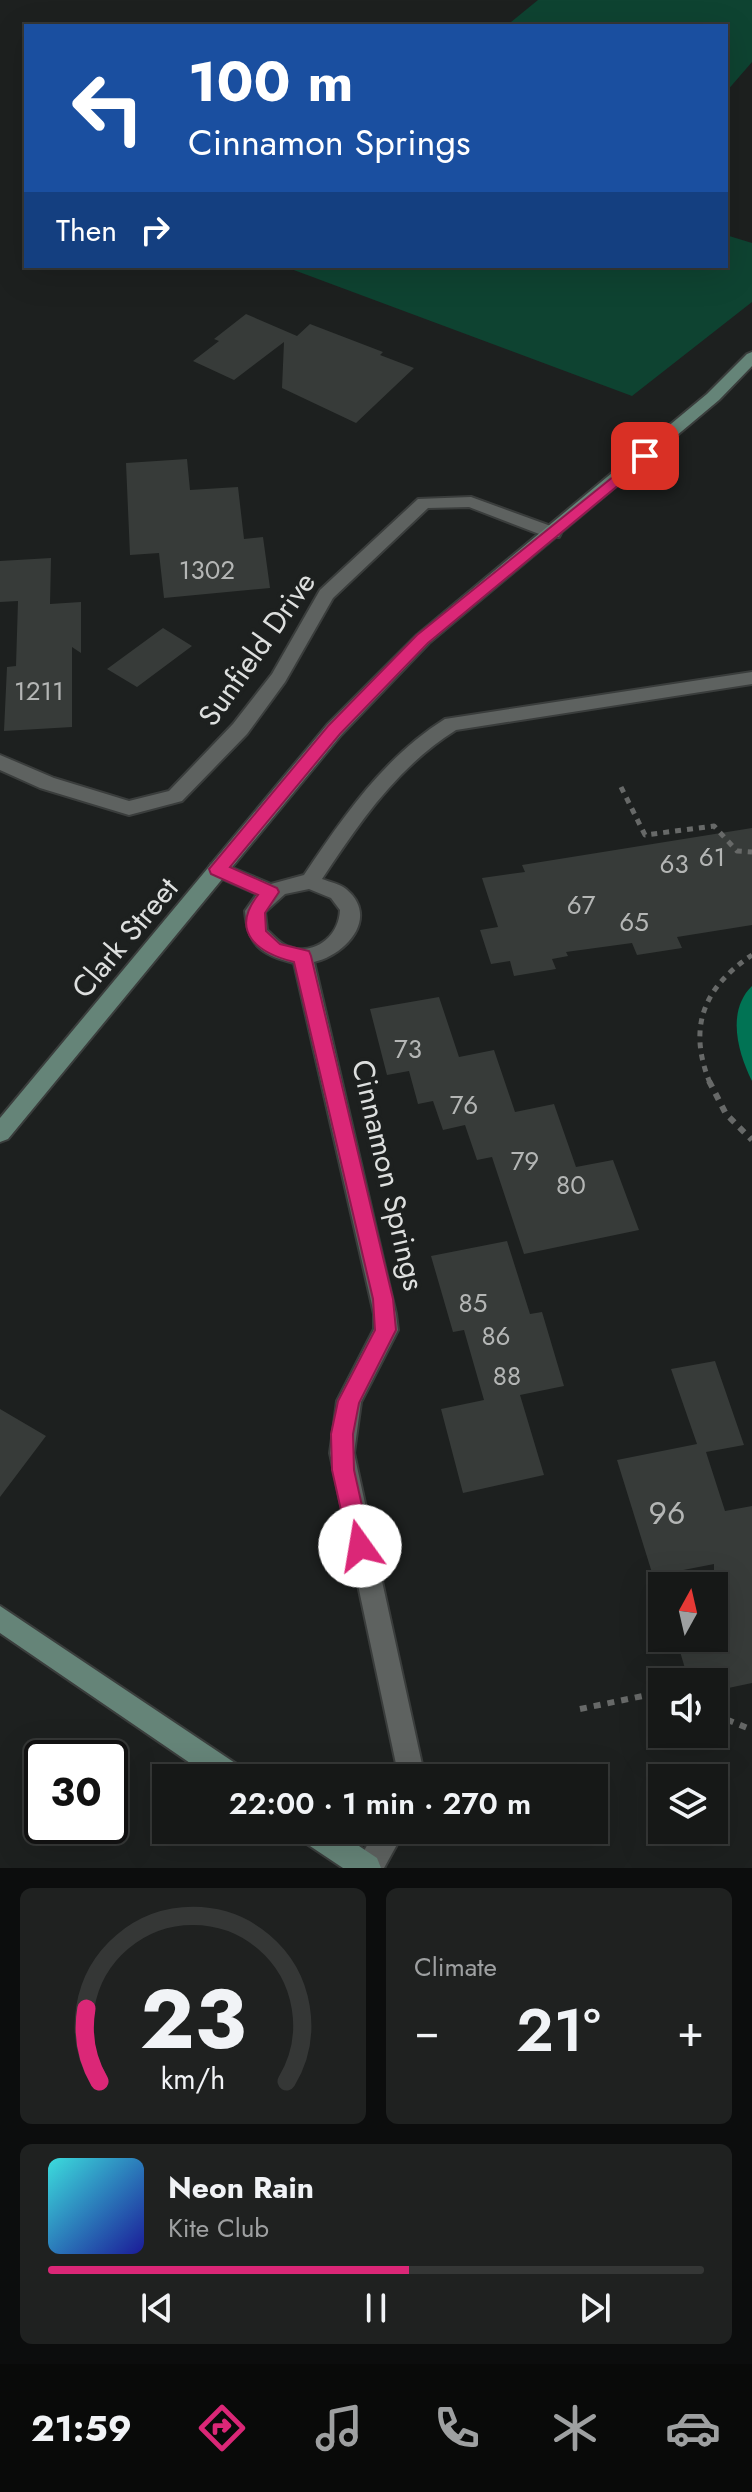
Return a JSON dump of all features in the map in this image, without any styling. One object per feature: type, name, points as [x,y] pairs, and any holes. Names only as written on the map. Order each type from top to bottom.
[{"type":"main road","name":"Clark Street","points":[[0,1133],[334,730],[423,639],[713,397],[752,357]]},
{"type":"main road","points":[[0,1618],[214,1764]]},
{"type":"main road","points":[[332,1844],[368,1868]]},
{"type":"street","name":"Sunfield Drive","points":[[0,762],[47,783],[129,808],[175,796],[240,729],[279,678],[326,594],[424,503],[471,502],[553,533]]},
{"type":"street","points":[[310,882],[373,797],[411,753],[451,724],[752,678]]},
{"type":"street","points":[[218,869],[270,892]]},
{"type":"street","points":[[310,882],[336,891],[346,900],[352,921],[349,932],[331,950],[302,956],[274,950],[257,933],[255,911],[270,892],[295,883],[310,882]]},
{"type":"street","name":"Cinnamon Springs","points":[[302,956],[385,1314],[383,1337],[349,1401],[342,1453],[409,1764]]},
{"type":"street","points":[[368,1868],[383,1844]]},
{"type":"path","points":[[621,787],[645,835],[714,826],[737,851],[752,852]]},
{"type":"path","points":[[752,955],[721,979],[708,997],[701,1029],[702,1052],[717,1098],[728,1119],[739,1132],[752,1140]]},
{"type":"path","points":[[580,1709],[648,1695]]},
{"type":"path","points":[[728,1720],[752,1730]]},
{"type":"shaded area","points":[[538,0],[752,0],[752,62],[728,90],[728,24],[508,24]]},
{"type":"shaded area","points":[[728,236],[752,243],[752,302],[632,396],[288,268],[728,268]]},
{"type":"shaded area","points":[[752,986],[752,1081],[742,1058],[737,1020],[739,1007]]},
{"type":"building","points":[[246,314],[297,336],[310,324],[383,352],[380,355],[414,368],[356,423],[282,388],[284,342],[234,380],[193,361],[219,341],[214,339]]},
{"type":"building","points":[[187,459],[190,490],[238,487],[244,539],[263,537],[270,588],[164,598],[159,553],[130,555],[126,463]]},
{"type":"building","points":[[51,558],[50,604],[81,602],[81,653],[72,647],[72,727],[4,731],[7,667],[16,666],[18,601],[0,602],[0,561]]},
{"type":"building","points":[[163,628],[192,646],[137,687],[107,669]]},
{"type":"building","points":[[752,828],[752,925],[677,937],[682,948],[637,955],[632,943],[566,952],[568,956],[552,959],[556,969],[514,976],[510,961],[491,964],[480,930],[498,927],[482,878],[525,872],[522,865]]},
{"type":"building","points":[[439,997],[459,1057],[494,1050],[515,1112],[554,1104],[576,1167],[613,1160],[639,1230],[524,1254],[492,1157],[477,1160],[465,1125],[443,1130],[433,1101],[418,1104],[409,1071],[387,1075],[370,1009]]},
{"type":"building","points":[[507,1241],[530,1314],[542,1312],[564,1386],[520,1395],[544,1475],[463,1493],[441,1409],[484,1400],[464,1330],[453,1332],[431,1256]]},
{"type":"building","points":[[715,1361],[744,1445],[706,1452],[725,1511],[752,1506],[752,1683],[728,1688],[728,1668],[685,1668],[680,1652],[728,1652],[728,1572],[714,1572],[714,1564],[673,1572],[652,1572],[617,1460],[697,1444],[671,1369]]},
{"type":"building","points":[[0,1409],[46,1436],[0,1497]]},
{"type":"route","points":[[360,1546],[343,1470],[342,1434],[349,1401],[386,1330],[383,1299],[302,956],[274,950],[257,933],[255,911],[270,892],[218,869],[334,730],[423,639],[645,456]]}]
